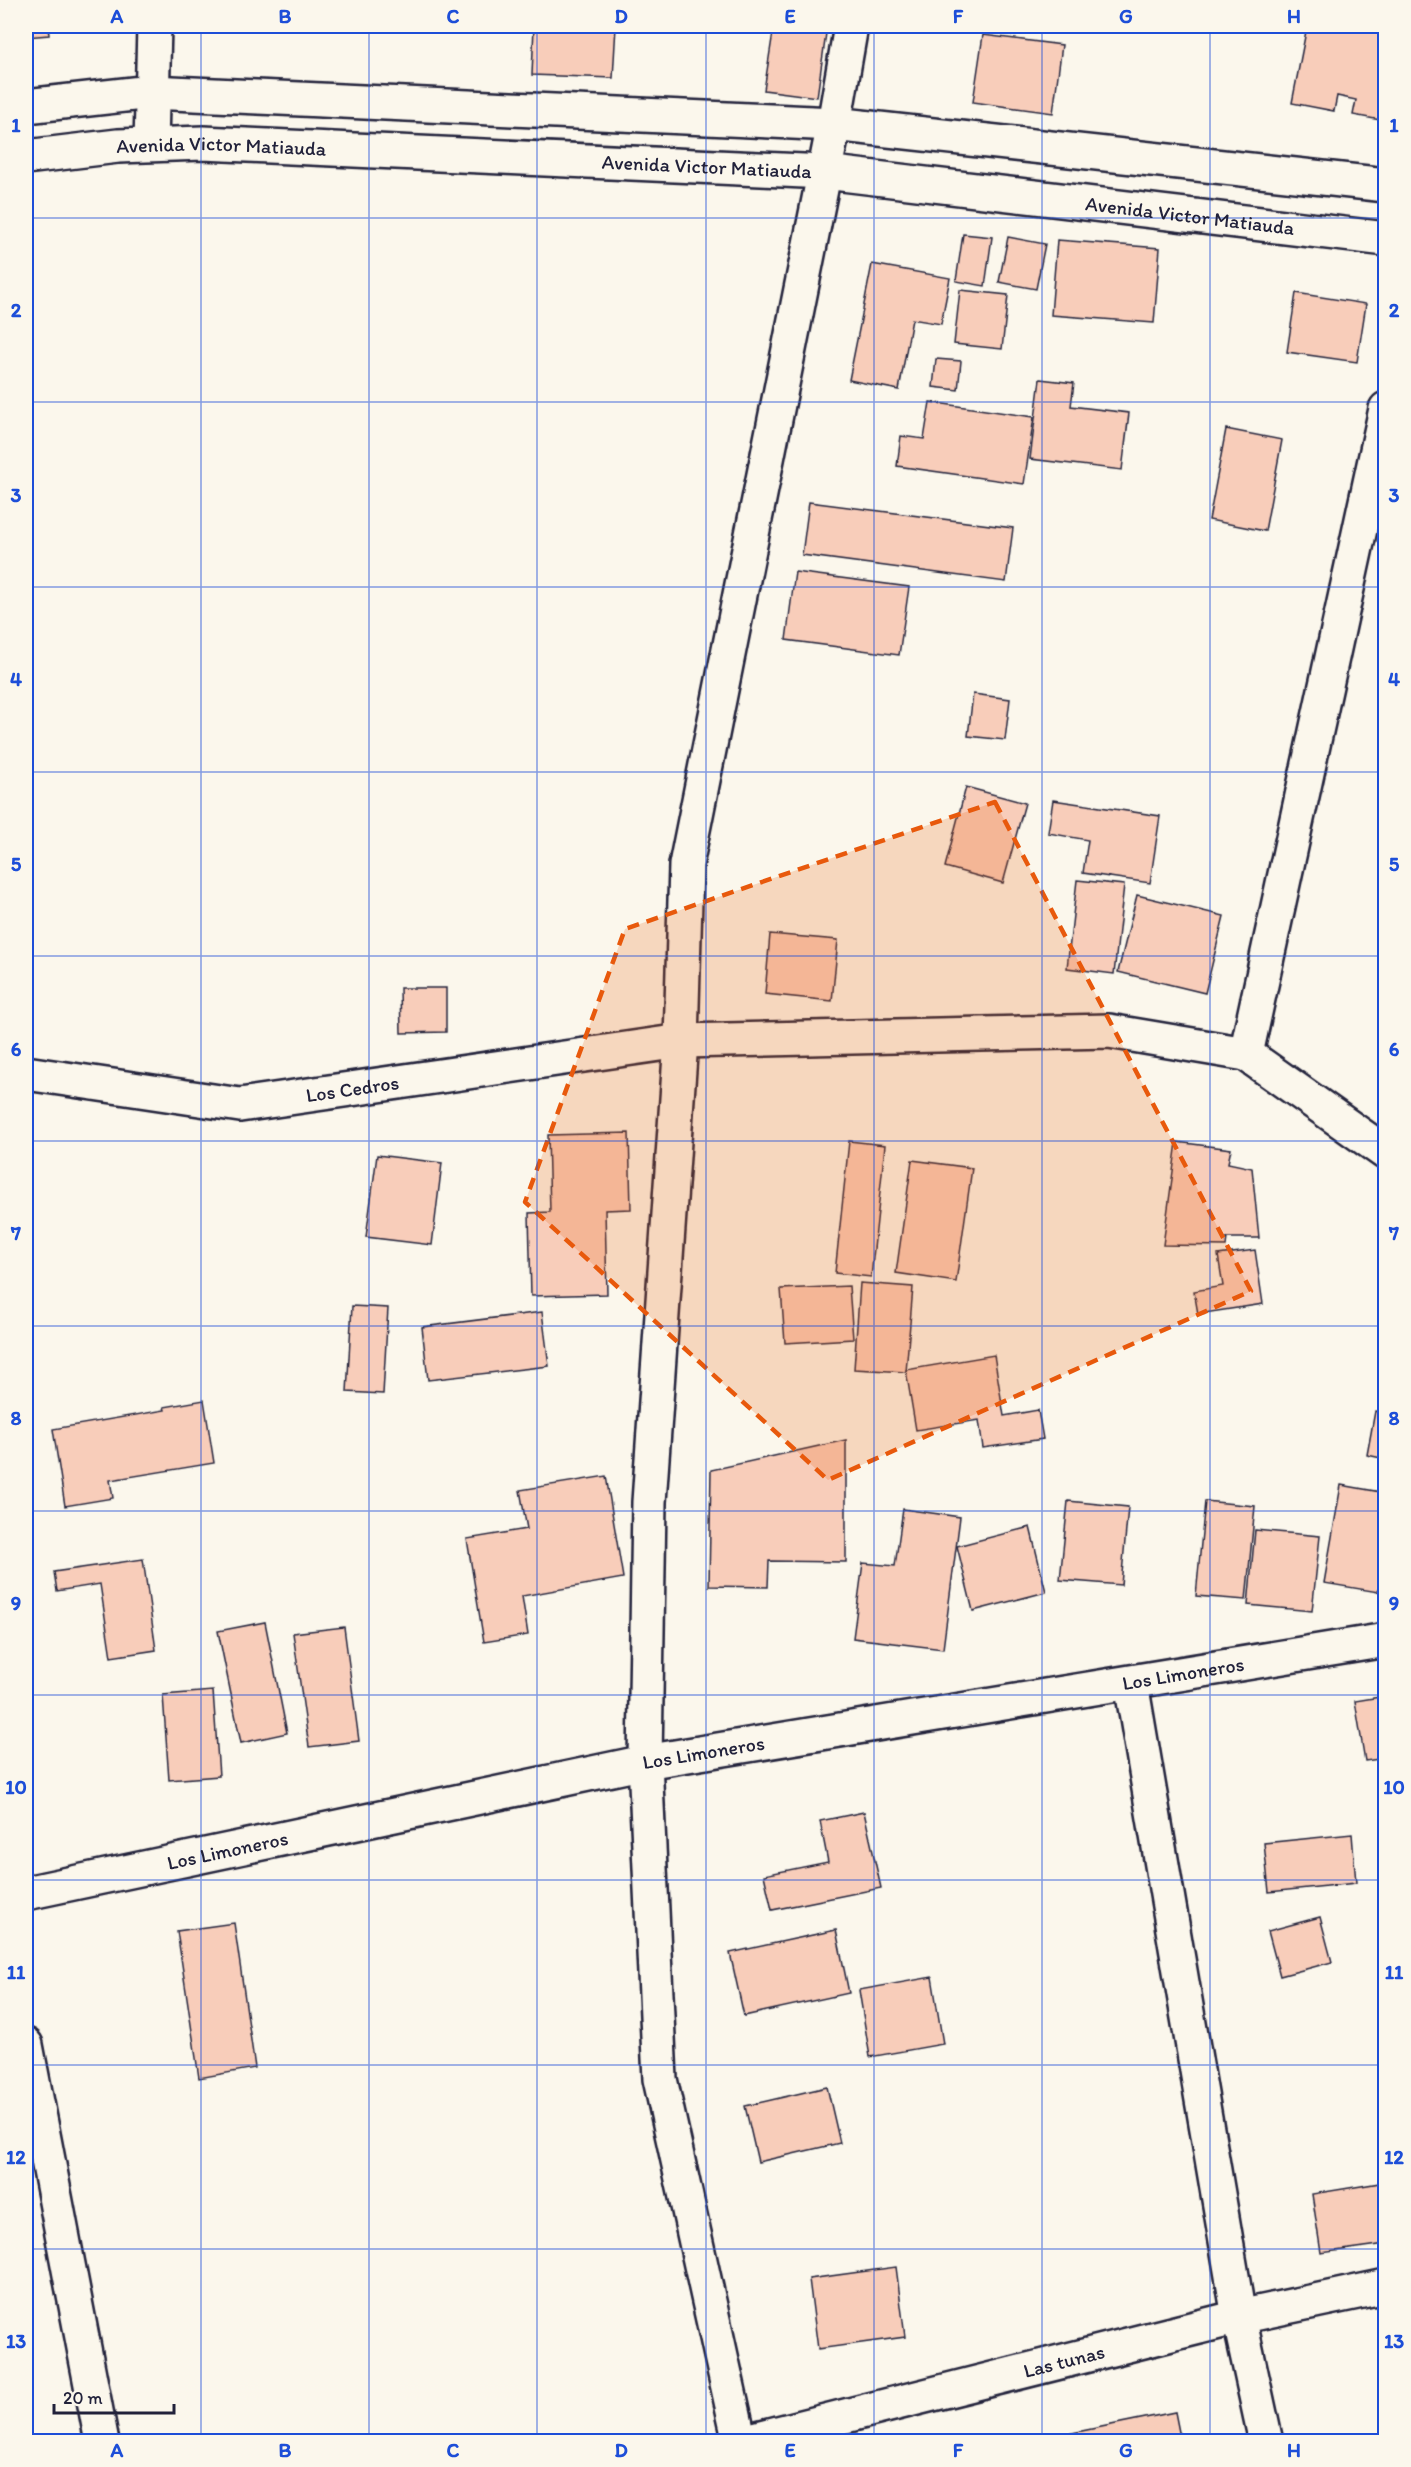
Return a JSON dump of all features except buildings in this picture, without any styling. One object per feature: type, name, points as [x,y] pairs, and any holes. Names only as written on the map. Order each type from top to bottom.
[{"type":"street","points":[[151,144],[154,26]]},
{"type":"street","points":[[741,2442],[660,2079],[645,1762],[649,1502],[681,1041],[686,865],[825,172],[851,26]]},
{"type":"street","points":[[26,106],[151,93],[834,124],[1386,185]]},
{"type":"street","name":"Avenida Victor Matiauda","points":[[26,157],[151,144],[214,143],[825,172],[1386,239]]},
{"type":"street","points":[[1386,409],[1246,1054],[1386,1153]]},
{"type":"street","name":"Los Cedros","points":[[26,1073],[240,1105],[681,1041],[1109,1031],[1246,1054]]},
{"type":"street","name":"Los Limoneros","points":[[26,1893],[645,1762],[1386,1640]]},
{"type":"street","points":[[1131,1683],[1239,2317],[1266,2442]]},
{"type":"street","points":[[26,2045],[102,2442]]},
{"type":"street","name":"Las tunas","points":[[741,2442],[1239,2317],[1386,2286]]},
{"type":"highlighted area","points":[[995,802],[1251,1291],[828,1480],[525,1202],[625,929]]}]
